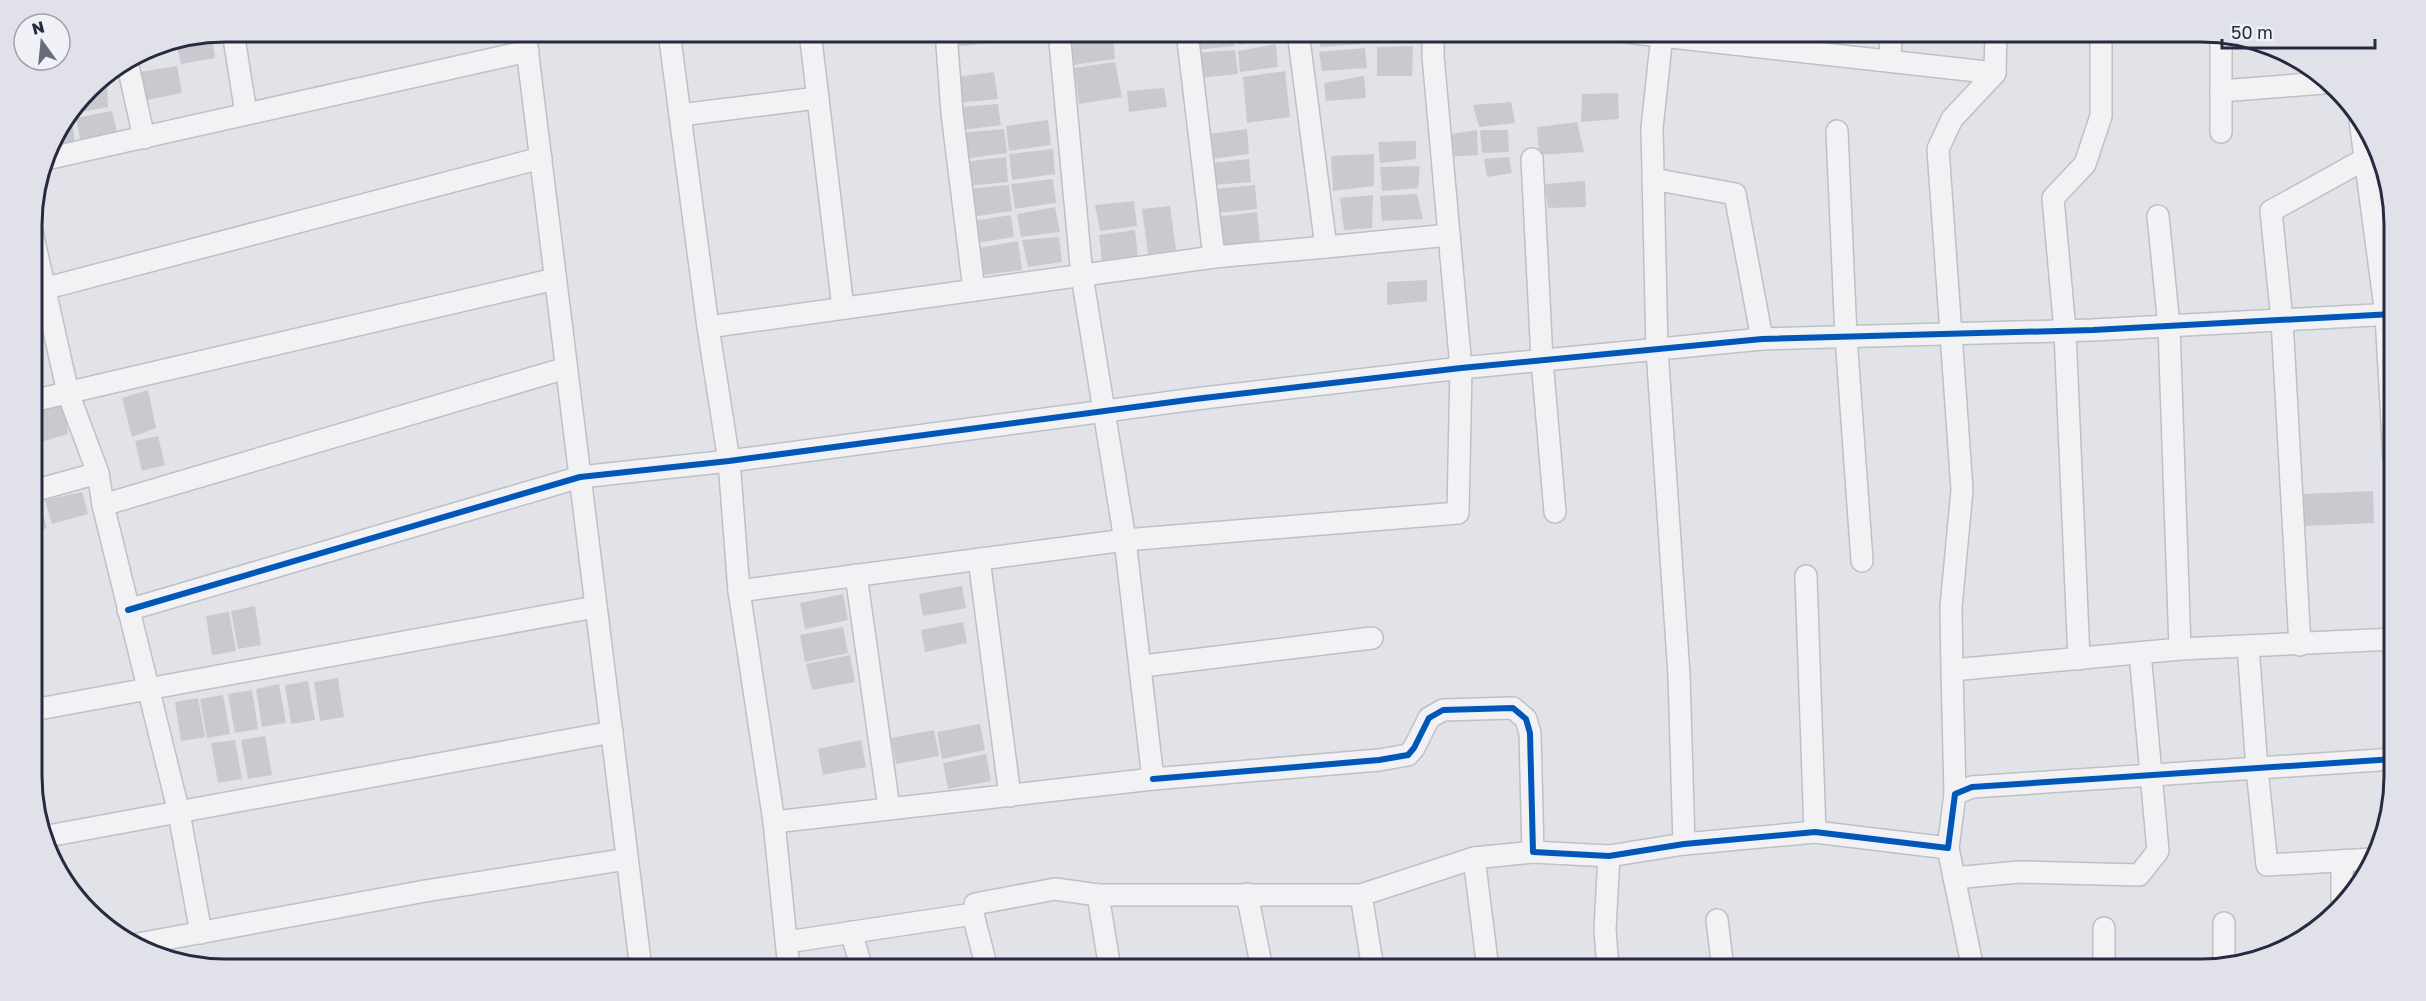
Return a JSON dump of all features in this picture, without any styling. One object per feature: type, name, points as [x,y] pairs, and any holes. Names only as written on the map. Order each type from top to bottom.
[{"type":"street","points":[[235,42],[246,113]]},
{"type":"street","points":[[55,157],[246,113],[522,42]]},
{"type":"street","points":[[526,42],[641,959]]},
{"type":"street","points":[[670,42],[708,327],[729,461],[739,591],[774,822],[788,959]]},
{"type":"street","points":[[811,42],[843,308]]},
{"type":"street","points":[[947,42],[952,114],[974,290]]},
{"type":"street","points":[[1060,42],[1082,276],[1125,540],[1153,780]]},
{"type":"street","points":[[1188,42],[1214,257]]},
{"type":"street","points":[[1299,42],[1326,247]]},
{"type":"street","points":[[739,591],[1125,540],[1458,513],[1461,368],[1433,42]]},
{"type":"street","points":[[1661,42],[1652,128],[1657,349],[1679,675],[1684,843]]},
{"type":"street","points":[[1807,42],[1890,61],[1995,73]]},
{"type":"street","points":[[1890,61],[1891,42]]},
{"type":"street","points":[[1971,959],[1948,848],[1955,794],[1951,607],[1962,490],[1953,334],[1938,149],[1952,119],[1995,73],[1996,42]]},
{"type":"street","points":[[2079,659],[2065,331],[2053,198],[2085,164],[2101,116],[2101,42]]},
{"type":"street","points":[[2221,44],[2221,132]]},
{"type":"street","points":[[129,70],[144,138]]},
{"type":"street","points":[[2221,92],[2316,84]]},
{"type":"street","points":[[680,115],[817,98]]},
{"type":"street","points":[[1837,131],[1846,337],[1862,561]]},
{"type":"street","points":[[2363,140],[2384,277]]},
{"type":"street","points":[[42,289],[541,158]]},
{"type":"street","points":[[1532,159],[1542,360],[1555,512]]},
{"type":"street","points":[[2300,645],[2282,320],[2271,212],[2365,159]]},
{"type":"street","points":[[1653,179],[1735,194],[1762,339]]},
{"type":"street","points":[[2158,216],[2169,326],[2180,649]]},
{"type":"street","points":[[708,327],[1214,257],[1449,235]]},
{"type":"street","points":[[42,399],[555,279]]},
{"type":"street","points":[[42,304],[68,393],[98,473],[103,505],[128,610],[150,688],[179,813],[201,933]]},
{"type":"street","points":[[128,610],[579,477],[729,461],[1104,410],[1461,368],[1762,339],[2065,331],[2384,314]]},
{"type":"street","points":[[103,505],[566,368]]},
{"type":"street","points":[[42,488],[98,473]]},
{"type":"street","points":[[979,559],[1010,796]]},
{"type":"street","points":[[856,575],[889,808]]},
{"type":"street","points":[[1806,576],[1815,832]]},
{"type":"street","points":[[42,708],[595,607]]},
{"type":"street","points":[[1140,670],[1143,666],[1372,638]]},
{"type":"street","points":[[1953,670],[2180,649],[2384,640]]},
{"type":"street","points":[[2248,646],[2267,865],[2363,860]]},
{"type":"street","points":[[1954,878],[2019,872],[2139,875],[2158,851],[2140,653]]},
{"type":"street","points":[[774,822],[1153,780],[1379,760],[1407,755],[1414,748],[1429,718],[1443,710],[1513,708],[1526,719],[1530,733],[1533,852]]},
{"type":"street","points":[[52,835],[612,732]]},
{"type":"street","points":[[1955,794],[1972,787],[2384,760]]},
{"type":"street","points":[[975,904],[1055,889],[1098,895],[1361,895],[1474,858],[1533,852],[1609,856],[1684,843],[1815,832],[1948,848]]},
{"type":"street","points":[[1607,959],[1605,929],[1609,856]]},
{"type":"street","points":[[1474,858],[1487,959]]},
{"type":"street","points":[[149,942],[425,891],[627,859]]},
{"type":"street","points":[[2342,861],[2342,892]]},
{"type":"street","points":[[1247,894],[1260,959]]},
{"type":"street","points":[[1098,895],[1108,959]]},
{"type":"street","points":[[1361,895],[1371,959]]},
{"type":"street","points":[[787,942],[973,914],[984,959]]},
{"type":"street","points":[[1717,920],[1722,959]]},
{"type":"street","points":[[2224,923],[2224,957]]},
{"type":"street","points":[[2104,928],[2104,959]]},
{"type":"street","points":[[852,932],[859,959]]},
{"type":"building","points":[[213,42],[215,58],[181,64],[178,49]]},
{"type":"building","points":[[952,42],[991,43],[953,47]]},
{"type":"building","points":[[1069,42],[1114,42],[1115,59],[1073,65]]},
{"type":"building","points":[[1194,42],[1233,42],[1234,46],[1195,50]]},
{"type":"building","points":[[1320,42],[1360,42],[1360,44],[1320,47]]},
{"type":"building","points":[[1276,44],[1278,67],[1240,72],[1238,51]]},
{"type":"building","points":[[1413,46],[1412,76],[1377,76],[1377,47]]},
{"type":"building","points":[[1365,48],[1367,68],[1322,71],[1319,52]]},
{"type":"building","points":[[1235,50],[1238,74],[1199,78],[1195,53]]},
{"type":"building","points":[[1115,62],[1122,97],[1079,104],[1074,68]]},
{"type":"building","points":[[177,66],[182,93],[147,100],[140,72]]},
{"type":"building","points":[[1285,71],[1290,117],[1247,123],[1243,77]]},
{"type":"building","points":[[994,72],[998,99],[957,103],[955,77]]},
{"type":"building","points":[[1364,76],[1366,98],[1326,101],[1324,83]]},
{"type":"building","points":[[107,86],[108,107],[82,112]]},
{"type":"building","points":[[1164,88],[1167,107],[1129,112],[1127,91]]},
{"type":"building","points":[[1618,93],[1619,119],[1581,122],[1582,94]]},
{"type":"building","points":[[1511,102],[1515,123],[1479,127],[1473,105]]},
{"type":"building","points":[[998,104],[1001,125],[962,130],[959,107]]},
{"type":"building","points":[[112,111],[118,136],[81,143],[77,118]]},
{"type":"building","points":[[1048,120],[1051,145],[1009,151],[1006,126]]},
{"type":"building","points":[[1577,122],[1584,152],[1539,155],[1537,127]]},
{"type":"building","points":[[72,126],[74,131],[74,143],[60,145]]},
{"type":"building","points":[[1004,129],[1007,153],[963,159],[960,133]]},
{"type":"building","points":[[1247,129],[1249,154],[1211,159],[1208,134]]},
{"type":"building","points":[[1477,130],[1478,155],[1448,157],[1445,135]]},
{"type":"building","points":[[1480,130],[1508,130],[1509,152],[1482,153]]},
{"type":"building","points":[[1416,141],[1416,159],[1380,163],[1378,142]]},
{"type":"building","points":[[1053,149],[1055,174],[1012,180],[1009,154]]},
{"type":"building","points":[[1374,154],[1374,186],[1333,191],[1331,156]]},
{"type":"building","points":[[1006,157],[1008,182],[967,186],[964,162]]},
{"type":"building","points":[[1509,157],[1512,173],[1487,177],[1484,159]]},
{"type":"building","points":[[1249,159],[1251,182],[1212,185],[1211,163]]},
{"type":"building","points":[[1420,166],[1418,188],[1382,191],[1380,167]]},
{"type":"building","points":[[1053,179],[1056,203],[1015,209],[1011,184]]},
{"type":"building","points":[[1585,181],[1586,207],[1548,208],[1545,184]]},
{"type":"building","points":[[1009,185],[1012,211],[971,217],[967,189]]},
{"type":"building","points":[[1255,185],[1257,209],[1217,213],[1215,189]]},
{"type":"building","points":[[1417,194],[1423,219],[1382,221],[1380,196]]},
{"type":"building","points":[[1373,195],[1372,228],[1344,230],[1340,198]]},
{"type":"building","points":[[1134,201],[1137,226],[1100,231],[1095,205]]},
{"type":"building","points":[[1170,206],[1176,250],[1148,254],[1142,209]]},
{"type":"building","points":[[1055,207],[1060,232],[1021,237],[1017,214]]},
{"type":"building","points":[[1257,212],[1260,241],[1218,247],[1215,217]]},
{"type":"building","points":[[1011,215],[1014,237],[976,243],[973,221]]},
{"type":"building","points":[[1135,230],[1138,257],[1102,262],[1099,235]]},
{"type":"building","points":[[1059,237],[1062,262],[1028,267],[1022,240]]},
{"type":"building","points":[[1018,241],[1022,270],[982,275],[978,248]]},
{"type":"building","points":[[1427,280],[1427,301],[1387,305],[1387,282]]},
{"type":"building","points":[[148,390],[156,428],[132,437],[122,398]]},
{"type":"building","points":[[65,404],[68,434],[42,442],[42,410]]},
{"type":"building","points":[[158,436],[165,465],[142,471],[135,441]]},
{"type":"building","points":[[2373,491],[2374,523],[2304,526],[2303,494]]},
{"type":"building","points":[[82,492],[88,514],[52,524],[45,500]]},
{"type":"building","points":[[42,512],[47,528],[42,530]]},
{"type":"building","points":[[962,586],[966,608],[923,616],[919,594]]},
{"type":"building","points":[[843,594],[848,620],[805,629],[800,603]]},
{"type":"building","points":[[255,606],[261,645],[238,649],[231,611]]},
{"type":"building","points":[[229,612],[236,651],[212,655],[206,616]]},
{"type":"building","points":[[963,622],[967,643],[925,652],[921,630]]},
{"type":"building","points":[[843,627],[848,653],[805,662],[800,635]]},
{"type":"building","points":[[850,655],[855,682],[812,690],[806,664]]},
{"type":"building","points":[[338,678],[344,717],[320,721],[314,682]]},
{"type":"building","points":[[308,681],[315,720],[291,724],[285,685]]},
{"type":"building","points":[[279,684],[286,723],[262,727],[256,689]]},
{"type":"building","points":[[252,690],[258,729],[235,733],[228,694]]},
{"type":"building","points":[[223,695],[230,734],[207,738],[200,699]]},
{"type":"building","points":[[198,698],[205,737],[181,741],[175,702]]},
{"type":"building","points":[[980,724],[985,750],[942,759],[937,732]]},
{"type":"building","points":[[934,730],[939,756],[896,764],[891,738]]},
{"type":"building","points":[[265,736],[272,775],[248,779],[241,740]]},
{"type":"building","points":[[235,740],[242,779],[218,783],[211,743]]},
{"type":"building","points":[[861,740],[866,767],[823,775],[818,749]]},
{"type":"building","points":[[986,754],[991,781],[948,789],[943,763]]},
{"type":"cycle path","points":[[128,610],[580,477],[729,461],[1195,399],[1461,368],[1762,339],[2093,330],[2384,314]]},
{"type":"cycle path","points":[[1153,779],[1379,760],[1408,755],[1429,718],[1443,710],[1513,708],[1526,719],[1530,733],[1533,852],[1609,856],[1684,844],[1815,832],[1948,848],[1955,794],[1972,787],[2384,760]]}]
